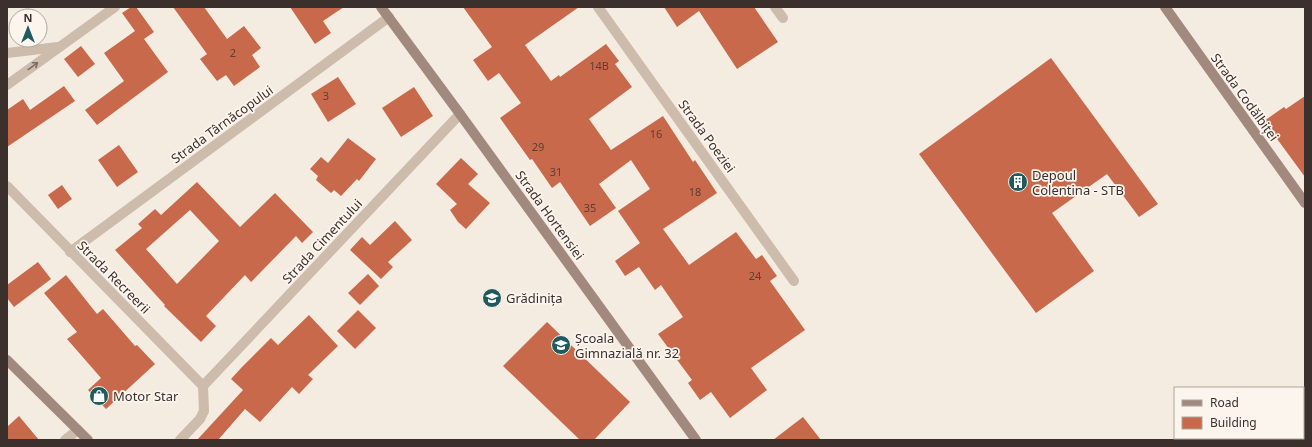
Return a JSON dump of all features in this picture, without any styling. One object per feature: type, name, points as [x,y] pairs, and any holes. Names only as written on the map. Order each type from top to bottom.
[{"type":"street","points":[[7,84],[115,7]]},
{"type":"street","name":"Strada Hortensiei","points":[[381,7],[696,440]]},
{"type":"street","name":"Strada Poeziei","points":[[598,7],[794,281]]},
{"type":"street","points":[[775,7],[783,18]]},
{"type":"street","name":"Strada Codălbiței","points":[[1165,7],[1304,200]]},
{"type":"street","name":"Strada Târnăcopului","points":[[70,252],[389,17]]},
{"type":"street","points":[[7,54],[60,47]]},
{"type":"street","name":"Strada Cimentului","points":[[203,386],[460,114]]},
{"type":"street","name":"Strada Recreerii","points":[[7,186],[203,386]]},
{"type":"street","points":[[7,360],[88,440]]},
{"type":"street","points":[[180,440],[200,418],[204,411],[203,386]]},
{"type":"street","points":[[65,440],[78,430]]},
{"type":"building","points":[[131,7],[136,7],[154,32],[144,39],[168,72],[97,125],[85,110],[124,81],[104,53],[135,31],[122,13]]},
{"type":"building","points":[[173,7],[204,7],[227,39],[244,26],[261,48],[252,55],[260,67],[234,86],[226,75],[217,81],[200,59],[207,54]]},
{"type":"building","points":[[290,7],[344,7],[323,21],[331,33],[315,44]]},
{"type":"building","points":[[463,7],[579,7],[525,45],[551,81],[559,75],[560,77],[606,44],[619,61],[615,64],[632,87],[589,119],[611,150],[663,116],[693,162],[695,160],[717,193],[663,229],[689,265],[736,232],[756,259],[762,255],[777,276],[770,281],[805,330],[751,368],[767,390],[730,418],[711,392],[700,400],[688,383],[692,380],[658,334],[683,317],[661,285],[655,290],[639,267],[625,276],[615,261],[640,243],[618,211],[650,189],[631,160],[599,184],[616,208],[590,226],[560,182],[552,188],[532,159],[530,160],[500,118],[521,103],[499,73],[488,81],[473,60],[492,47]]},
{"type":"building","points":[[664,7],[754,7],[778,42],[737,69],[699,11],[677,27]]},
{"type":"building","points":[[81,46],[95,64],[78,77],[64,59]]},
{"type":"building","name":"Depoul Colentina - STB","points":[[1051,58],[1158,204],[1139,217],[1107,174],[1052,213],[1094,271],[1036,313],[919,154]]},
{"type":"building","points":[[338,77],[356,104],[328,122],[311,94]]},
{"type":"building","points":[[64,86],[75,101],[7,147],[7,110],[23,99],[30,110]]},
{"type":"building","points":[[414,87],[433,116],[401,137],[382,108]]},
{"type":"building","points":[[1305,96],[1305,177],[1264,121],[1284,107],[1286,109]]},
{"type":"building","points":[[348,138],[376,159],[359,181],[357,179],[341,196],[334,190],[331,193],[316,180],[318,176],[310,169],[321,157],[328,163]]},
{"type":"building","points":[[119,145],[138,172],[117,187],[98,160]]},
{"type":"building","points":[[461,158],[478,174],[468,184],[490,203],[466,229],[458,222],[450,210],[457,204],[436,184]]},
{"type":"building","points":[[197,182],[240,227],[275,193],[313,232],[302,243],[296,236],[251,282],[245,275],[206,316],[216,326],[201,342],[164,306],[165,305],[115,250],[142,228],[138,224],[155,209],[161,215]],"holes":[[[190,210],[219,241],[177,284],[146,249]]]},
{"type":"building","points":[[62,185],[72,199],[58,209],[48,195]]},
{"type":"building","points":[[395,221],[412,240],[388,262],[393,267],[381,279],[350,250],[362,237],[370,245]]},
{"type":"building","points":[[38,262],[51,279],[14,307],[7,298],[7,285]]},
{"type":"building","points":[[368,274],[379,286],[360,305],[348,293]]},
{"type":"building","points":[[66,275],[97,314],[103,309],[135,346],[137,345],[155,364],[106,409],[88,390],[101,378],[67,339],[77,332],[44,293]]},
{"type":"building","points":[[358,310],[376,328],[355,349],[337,331]]},
{"type":"building","points":[[309,315],[338,346],[308,375],[313,379],[299,394],[292,387],[260,422],[245,409],[218,440],[197,440],[243,390],[231,379],[271,338],[278,345]]},
{"type":"building","points":[[547,322],[630,402],[594,440],[580,440],[503,366]]},
{"type":"building","points":[[19,416],[39,440],[7,440],[7,427]]},
{"type":"building","points":[[803,417],[821,440],[773,440]]},
{"type":"place","name":"Depoul Colentina - STB","points":[[1018,182]]},
{"type":"place","name":"Grădinița","points":[[492,298]]},
{"type":"place","name":"Școala Gimnazială nr. 32","points":[[561,345]]},
{"type":"place","name":"Motor Star","points":[[99,396]]}]
